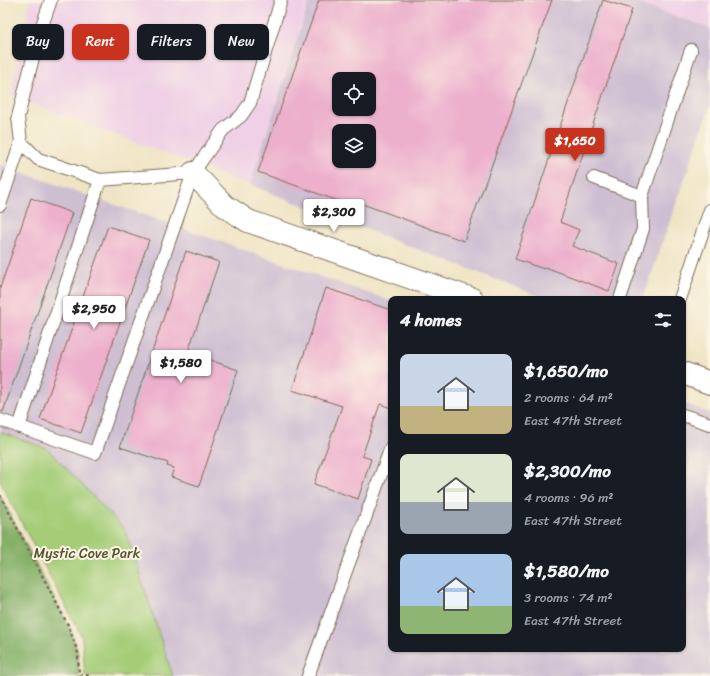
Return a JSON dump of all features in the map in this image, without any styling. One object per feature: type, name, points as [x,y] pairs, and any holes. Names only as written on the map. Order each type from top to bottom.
[{"type":"street","points":[[193,173],[225,206],[248,222],[463,296]]},
{"type":"street","points":[[686,374],[710,383]]},
{"type":"lane","points":[[0,205],[21,142],[18,117],[39,34],[51,0]]},
{"type":"lane","points":[[0,420],[95,453],[193,173],[223,130],[241,116],[250,103],[281,0]]},
{"type":"lane","points":[[621,296],[643,229],[642,196],[690,50]]},
{"type":"lane","points":[[21,142],[38,159],[100,180],[193,173]]},
{"type":"lane","points":[[594,178],[642,196]]},
{"type":"lane","points":[[19,427],[100,180]]},
{"type":"lane","points":[[681,296],[710,210]]},
{"type":"lane","points":[[686,416],[710,424]]},
{"type":"lane","points":[[308,676],[388,455]]},
{"type":"path","points":[[0,495],[69,627],[78,653],[80,675],[91,676]]},
{"type":"shaded area","points":[[30,0],[310,0],[250,185],[11,96],[18,60],[64,60],[64,24],[25,24]]},
{"type":"shaded area","points":[[310,0],[628,0],[710,28],[710,106],[644,296],[539,296],[250,185]]},
{"type":"shaded area","points":[[628,0],[710,0],[710,28]]},
{"type":"shaded area","points":[[0,165],[388,300],[388,652],[686,652],[686,404],[710,413],[710,676],[173,676],[125,530],[48,449],[0,432]]},
{"type":"green space","name":"Mystic Cove Park","points":[[0,432],[48,449],[125,530],[173,676],[85,676],[82,637],[0,482]]},
{"type":"green space","points":[[0,495],[69,627],[78,653],[79,676],[0,676]]},
{"type":"building","points":[[319,0],[552,0],[464,241],[357,202],[355,207],[258,172]]},
{"type":"building","points":[[603,0],[632,9],[560,222],[579,230],[572,246],[619,264],[609,291],[545,267],[544,269],[515,259]]},
{"type":"building","points":[[31,198],[72,213],[3,412],[0,411],[0,288]]},
{"type":"building","points":[[108,226],[149,240],[81,433],[40,419]]},
{"type":"building","points":[[186,251],[219,262],[188,352],[238,370],[199,486],[171,477],[174,468],[167,466],[168,463],[120,447]]},
{"type":"building","points":[[326,288],[388,309],[388,407],[380,404],[362,456],[371,459],[358,499],[314,484],[342,406],[292,390]]}]
